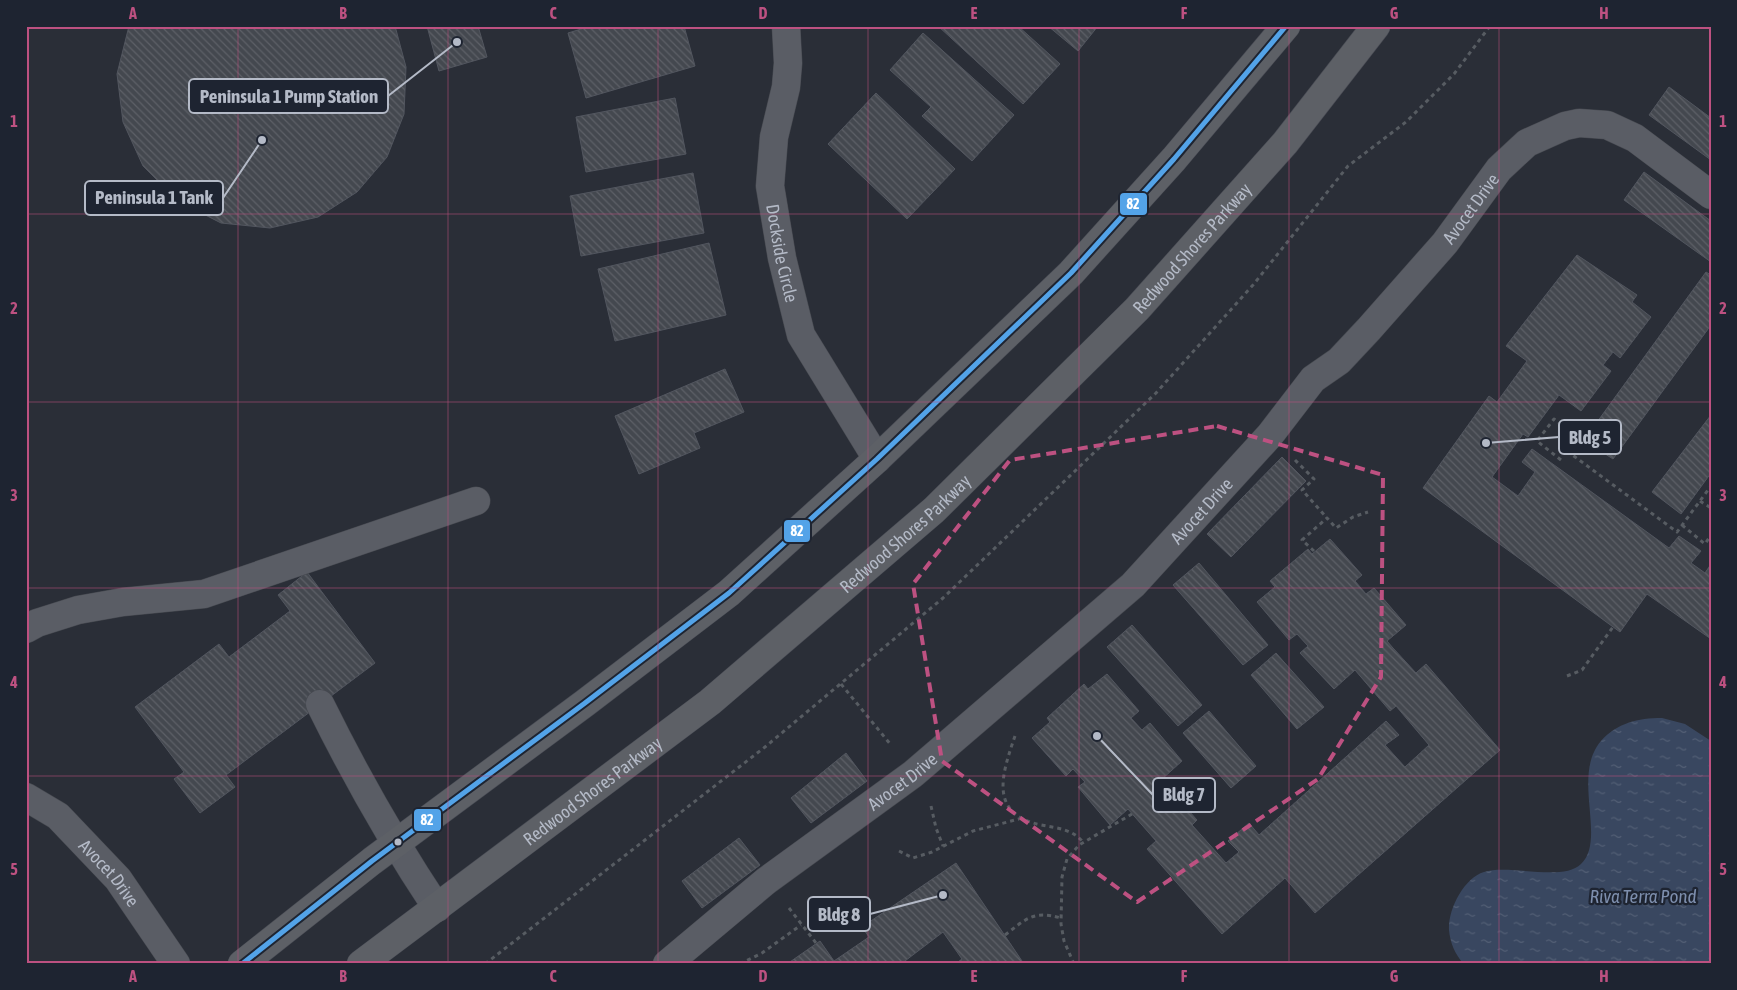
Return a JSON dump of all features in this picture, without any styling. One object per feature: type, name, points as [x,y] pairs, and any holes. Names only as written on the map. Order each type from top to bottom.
[{"type":"main road","points":[[242,964],[395,845],[729,593],[876,459],[1071,273],[1174,159],[1286,26]]},
{"type":"main road","name":"Redwood Shores Parkway","points":[[361,964],[710,702],[934,510],[1137,309],[1285,143],[1376,26]]},
{"type":"street","name":"Dockside Circle","points":[[787,27],[788,63],[786,87],[774,137],[770,186],[782,258],[802,336],[876,459]]},
{"type":"street","name":"Avocet Drive","points":[[667,964],[766,881],[913,774],[1133,585],[1270,435],[1313,378],[1339,361],[1445,243],[1499,169],[1527,143],[1565,126],[1579,123],[1607,126],[1635,138],[1711,194]]},
{"type":"street","points":[[26,629],[38,623],[78,610],[123,602],[204,594],[476,501]]},
{"type":"street","points":[[320,704],[353,771],[395,845],[437,908]]},
{"type":"street","name":"Avocet Drive","points":[[26,797],[58,816],[118,879],[176,964]]},
{"type":"path","points":[[485,964],[766,747],[943,598],[1156,393],[1253,285],[1348,166],[1406,122],[1454,74],[1490,26]]},
{"type":"path","points":[[1561,460],[1537,441],[1554,419],[1578,437]]},
{"type":"path","points":[[1270,435],[1314,479],[1302,490],[1336,528],[1353,516],[1368,512]]},
{"type":"path","points":[[1567,451],[1677,532],[1711,486]]},
{"type":"path","points":[[1700,500],[1711,508]]},
{"type":"path","points":[[1314,552],[1302,540],[1327,518]]},
{"type":"path","points":[[1682,525],[1705,544],[1711,535]]},
{"type":"path","points":[[1567,676],[1582,670],[1612,627]]},
{"type":"path","points":[[841,684],[895,750]]},
{"type":"path","points":[[1019,731],[1009,752],[1003,785],[1006,803],[1019,818]]},
{"type":"path","points":[[929,799],[943,846]]},
{"type":"path","points":[[1074,964],[1064,941],[1061,918],[1064,869],[1074,849],[1132,814]]},
{"type":"path","points":[[899,851],[914,858],[973,831],[1019,818],[1070,832],[1083,842]]},
{"type":"path","points":[[766,881],[816,943]]},
{"type":"path","points":[[1004,935],[1035,914],[1061,918]]},
{"type":"path","points":[[740,964],[762,953],[801,925]]},
{"type":"highlighted area","points":[[1217,426],[1383,475],[1381,677],[1318,779],[1137,902],[942,761],[913,584],[1010,460]]},
{"type":"water","name":"Riva Terra Pond","points":[[1662,718],[1685,724],[1711,741],[1711,964],[1464,964],[1458,957],[1450,939],[1449,922],[1454,904],[1464,887],[1477,875],[1484,872],[1508,870],[1562,872],[1573,869],[1581,864],[1588,853],[1591,839],[1588,789],[1589,771],[1593,755],[1601,741],[1621,726],[1645,719]]},
{"type":"building","points":[[129,26],[395,26],[406,67],[404,114],[387,157],[357,192],[318,217],[270,228],[221,223],[178,201],[143,166],[123,122],[117,74]]},
{"type":"building","points":[[427,26],[478,26],[487,57],[439,71]]},
{"type":"building","points":[[591,26],[684,26],[695,66],[586,98],[568,33]]},
{"type":"building","points":[[938,26],[1018,26],[1060,64],[1023,104]]},
{"type":"building","points":[[1048,26],[1098,26],[1078,51]]},
{"type":"building","points":[[923,33],[1014,115],[972,161],[922,116],[931,107],[890,70]]},
{"type":"building","points":[[1669,87],[1711,118],[1711,160],[1649,115]]},
{"type":"building","points":[[876,93],[955,169],[907,219],[828,144]]},
{"type":"building","points":[[675,98],[686,154],[586,172],[576,117]]},
{"type":"building","points":[[1644,172],[1711,221],[1711,262],[1624,200]]},
{"type":"building","points":[[693,173],[704,233],[581,256],[570,196]]},
{"type":"building","points":[[709,243],[726,315],[615,341],[598,269]]},
{"type":"building","points":[[1577,255],[1637,295],[1632,302],[1651,317],[1620,358],[1613,352],[1603,365],[1611,371],[1581,411],[1559,395],[1528,437],[1523,434],[1492,477],[1518,496],[1535,472],[1522,462],[1532,449],[1669,548],[1679,536],[1701,551],[1691,563],[1705,573],[1711,564],[1711,639],[1647,594],[1620,632],[1423,488],[1489,396],[1497,402],[1527,361],[1506,346]]},
{"type":"building","points":[[1706,272],[1711,275],[1711,325],[1613,459],[1584,440]]},
{"type":"building","points":[[725,369],[744,412],[694,433],[700,448],[639,474],[615,416]]},
{"type":"building","points":[[1711,415],[1711,473],[1681,514],[1652,492]]},
{"type":"building","points":[[1282,457],[1306,481],[1231,557],[1207,534]]},
{"type":"building","points":[[1330,539],[1362,575],[1355,581],[1366,594],[1374,588],[1406,625],[1387,641],[1416,673],[1426,664],[1500,750],[1315,913],[1285,878],[1222,934],[1147,849],[1156,841],[1128,809],[1110,825],[1078,787],[1085,782],[1073,769],[1066,776],[1032,738],[1050,722],[1047,718],[1084,684],[1088,689],[1107,674],[1139,711],[1131,718],[1142,730],[1150,723],[1182,761],[1161,780],[1197,820],[1192,825],[1226,863],[1239,852],[1228,841],[1249,823],[1259,835],[1386,721],[1399,735],[1385,745],[1405,767],[1429,745],[1396,706],[1390,711],[1355,670],[1334,689],[1300,653],[1308,646],[1297,634],[1289,640],[1257,602],[1275,587],[1270,581],[1308,549],[1312,554]]},
{"type":"building","points":[[1199,563],[1268,645],[1243,665],[1173,585]]},
{"type":"building","points":[[307,572],[375,663],[226,775],[235,787],[200,813],[174,779],[184,772],[135,707],[219,644],[229,657],[290,611],[278,595]]},
{"type":"building","points":[[1132,625],[1202,705],[1178,726],[1107,647]]},
{"type":"building","points":[[1276,653],[1324,707],[1297,729],[1251,675]]},
{"type":"building","points":[[1209,711],[1256,766],[1231,788],[1183,733]]},
{"type":"building","points":[[846,753],[867,781],[811,823],[791,798]]},
{"type":"building","points":[[739,838],[760,865],[702,908],[682,881]]},
{"type":"building","points":[[956,863],[1024,964],[955,964],[962,959],[943,932],[901,964],[787,964],[820,941],[834,961],[869,937],[862,927]]},
{"type":"transit line","name":"82","points":[[242,964],[372,861],[585,703],[729,593],[877,459],[1071,273],[1174,159],[1286,26]]},
{"type":"place","name":"Peninsula 1 Pump Station","points":[[457,42]]},
{"type":"place","name":"Peninsula 1 Tank","points":[[262,140]]},
{"type":"place","name":"Bldg 5","points":[[1486,443]]},
{"type":"place","name":"Bldg 7","points":[[1097,736]]},
{"type":"place","name":"Bldg 8","points":[[943,895]]}]
